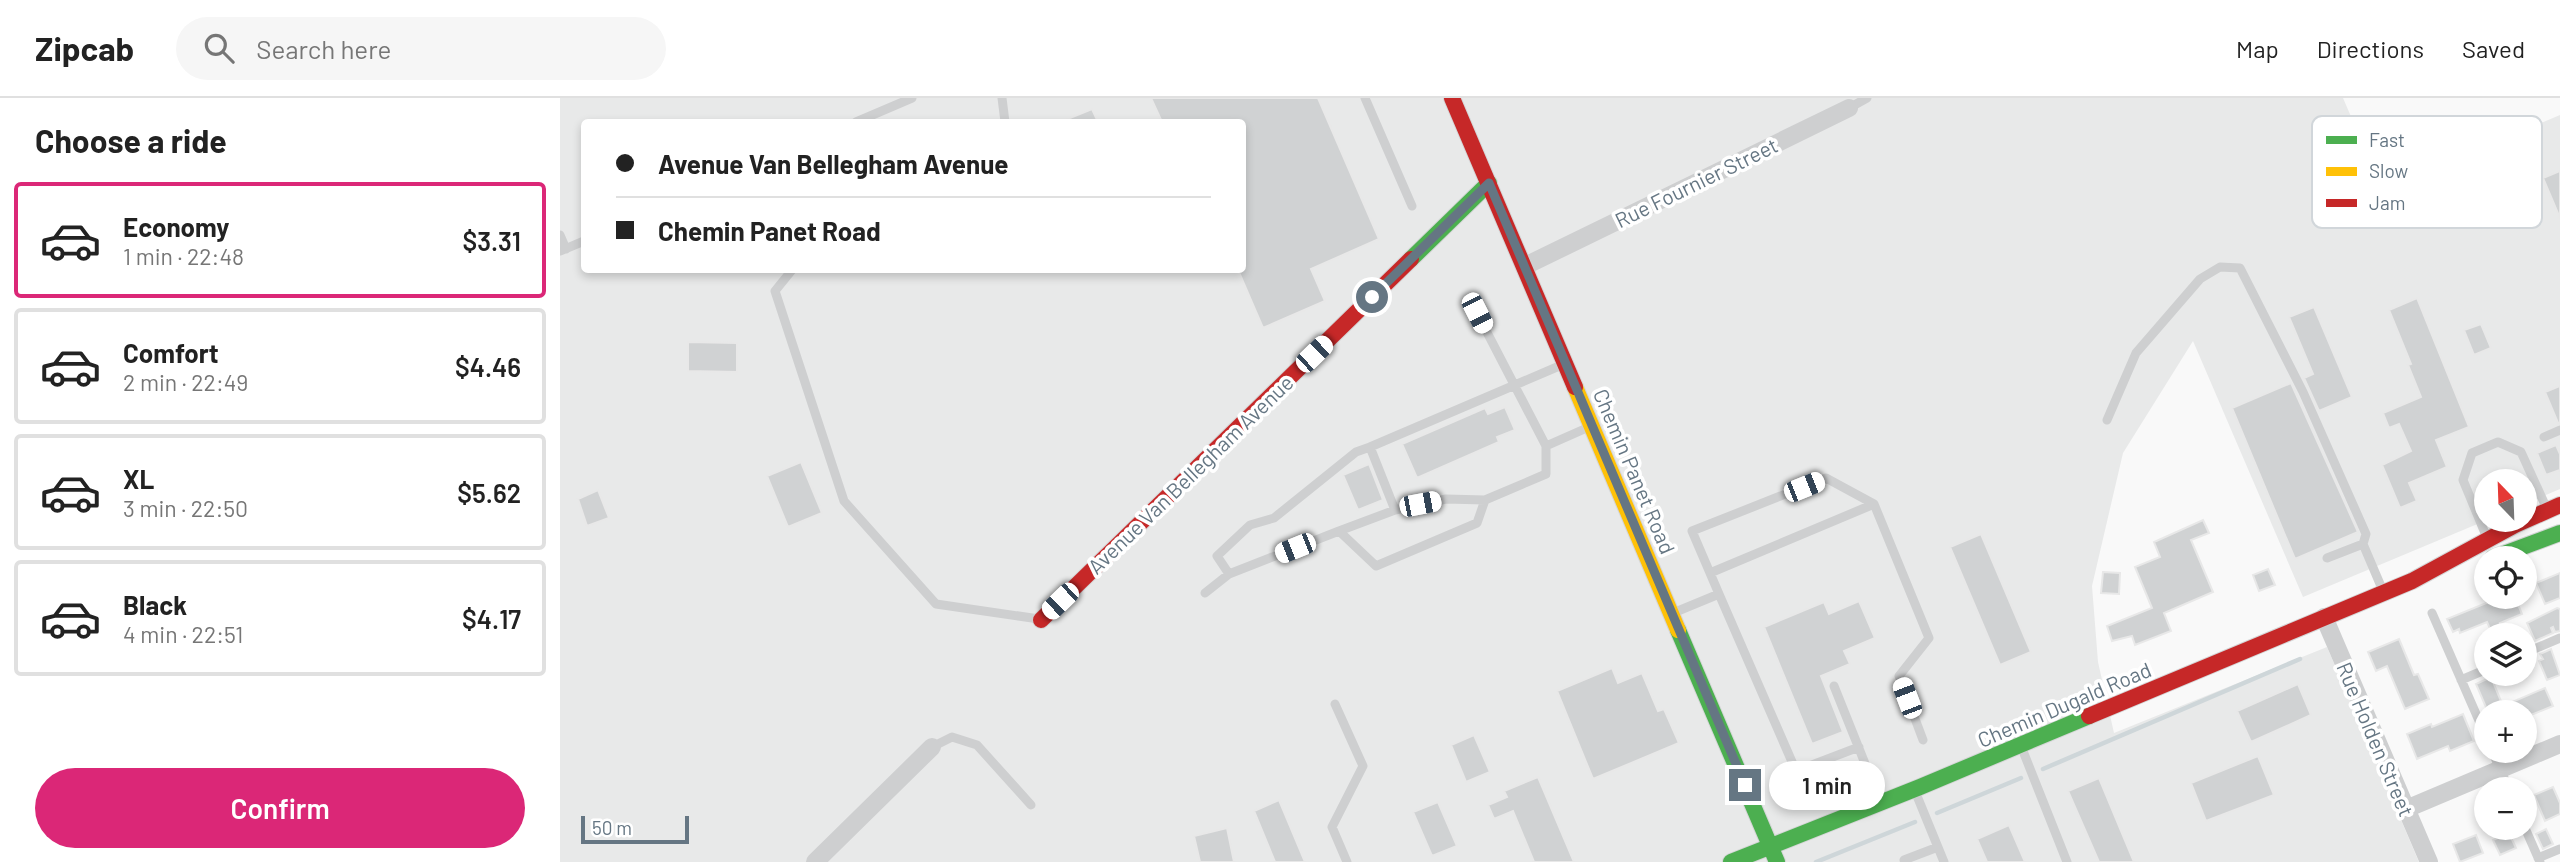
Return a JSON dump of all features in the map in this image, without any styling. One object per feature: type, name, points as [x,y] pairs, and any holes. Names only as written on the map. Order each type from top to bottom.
[{"type":"street","name":"Chemin Panet Road","points":[[1452,98],[1777,862]]},
{"type":"street","name":"Rue Fournier Street","points":[[1525,266],[1849,108]]},
{"type":"street","name":"Avenue Van Bellegham Avenue","points":[[1041,620],[1489,183]]},
{"type":"street","name":"Chemin Dugald Road","points":[[2412,581],[2554,508]]},
{"type":"street","points":[[2525,546],[2560,533]]},
{"type":"street","name":"Chemin Dugald Road","points":[[1731,862],[1881,803],[2384,592],[2474,564]]},
{"type":"street","name":"Rue Holden Street","points":[[2324,617],[2428,862]]},
{"type":"street","points":[[2406,809],[2560,744]]},
{"type":"street","points":[[815,862],[932,747]]},
{"type":"lane","points":[[862,119],[897,101],[912,98]]},
{"type":"lane","points":[[1002,98],[1005,119]]},
{"type":"lane","points":[[1365,98],[1412,206]]},
{"type":"lane","name":"Rue Fournier Street","points":[[1849,108],[1867,98]]},
{"type":"lane","points":[[560,236],[563,250],[581,242]]},
{"type":"lane","points":[[2107,420],[2136,353],[2200,279],[2220,267],[2240,268],[2308,403],[2366,534],[2363,544],[2384,592]]},
{"type":"lane","points":[[790,273],[775,291],[844,501],[936,604],[1041,620]]},
{"type":"lane","points":[[1205,593],[1229,575],[1395,510],[1446,499],[1485,500],[1546,474],[1546,446],[1477,313]]},
{"type":"lane","points":[[1229,575],[1217,556],[1250,525],[1274,518],[1356,452],[1566,363]]},
{"type":"lane","points":[[1546,446],[1593,425]]},
{"type":"lane","points":[[2544,437],[2560,430]]},
{"type":"lane","points":[[2488,540],[2463,480],[2472,453],[2498,442],[2521,452],[2543,495],[2554,508]]},
{"type":"lane","points":[[1370,447],[1395,510]]},
{"type":"lane","points":[[1859,747],[1796,771],[1692,531],[1826,478],[1874,504],[1929,638],[1899,677],[1923,740]]},
{"type":"lane","points":[[1339,531],[1376,566],[1477,523],[1485,500]]},
{"type":"lane","points":[[1710,573],[1874,504]]},
{"type":"lane","points":[[2327,558],[2363,544]]},
{"type":"lane","points":[[1672,613],[1719,594]]},
{"type":"lane","points":[[2432,613],[2474,710]]},
{"type":"lane","points":[[2537,648],[2560,638]]},
{"type":"lane","points":[[2461,680],[2474,674]]},
{"type":"lane","points":[[1834,686],[1881,803]]},
{"type":"lane","points":[[1335,704],[1363,766],[1332,827],[1347,862]]},
{"type":"lane","points":[[932,747],[953,737],[977,746],[1031,805]]},
{"type":"lane","points":[[2021,745],[2067,862]]},
{"type":"lane","points":[[2497,763],[2504,777]]},
{"type":"lane","points":[[1914,789],[1944,862]]},
{"type":"lane","points":[[2530,840],[2539,860],[2560,849]]},
{"type":"lane","points":[[1902,861],[1938,847]]},
{"type":"shaded area","points":[[560,98],[2343,98],[2351,116],[2312,116],[2312,228],[2542,228],[2542,123],[2560,115],[2560,489],[2538,498],[2538,469],[2474,469],[2474,525],[2303,597],[2193,341],[2123,453],[2092,586],[2098,662],[2114,733],[2327,647],[2419,862],[560,862]]},
{"type":"building","points":[[1151,98],[1318,98],[1379,239],[1311,269],[1325,301],[1263,328],[1239,273],[1246,273],[1246,119],[1161,119]]},
{"type":"building","points":[[1092,109],[1097,119],[1067,119]]},
{"type":"building","points":[[2560,171],[2560,218],[2543,178]]},
{"type":"building","points":[[2417,298],[2469,427],[2436,440],[2447,467],[2409,483],[2417,501],[2400,508],[2382,465],[2411,451],[2399,424],[2389,428],[2383,413],[2421,397],[2389,310]]},
{"type":"building","points":[[2314,307],[2352,397],[2319,411],[2304,378],[2313,374],[2289,317]]},
{"type":"building","points":[[2481,324],[2491,348],[2474,355],[2464,330]]},
{"type":"building","points":[[688,342],[737,343],[737,372],[688,371]]},
{"type":"building","points":[[2291,383],[2358,532],[2295,559],[2232,408]]},
{"type":"building","points":[[2560,386],[2560,423],[2558,423],[2545,392]]},
{"type":"building","points":[[1505,407],[1515,430],[1497,437],[1499,442],[1417,478],[1402,444],[1485,408],[1488,414]]},
{"type":"building","points":[[2556,445],[2560,454],[2560,470],[2546,475],[2537,453]]},
{"type":"building","points":[[801,462],[822,513],[788,527],[767,476]]},
{"type":"building","points":[[1369,464],[1383,500],[1358,510],[1343,475]]},
{"type":"building","points":[[598,490],[609,518],[587,526],[578,499]]},
{"type":"building","points":[[2203,520],[2209,533],[2191,540],[2213,592],[2164,613],[2171,631],[2135,645],[2132,636],[2112,641],[2107,626],[2152,608],[2135,567],[2160,557],[2154,542]]},
{"type":"building","points":[[1981,534],[2031,652],[2000,665],[1950,547]]},
{"type":"building","points":[[2268,569],[2275,585],[2259,591],[2253,575]]},
{"type":"building","points":[[2103,572],[2120,573],[2119,594],[2101,593]]},
{"type":"building","points":[[2560,573],[2560,598],[2545,604],[2537,583]]},
{"type":"building","points":[[1859,601],[1875,638],[1844,651],[1850,664],[1821,676],[1843,732],[1812,744],[1764,627],[1824,602],[1829,614]]},
{"type":"building","points":[[2474,608],[2520,609],[2522,614],[2500,623],[2474,623],[2474,627],[2460,633],[2459,629],[2453,632],[2447,619]]},
{"type":"building","points":[[2560,609],[2560,631],[2555,632],[2553,627],[2553,633],[2537,640],[2537,623],[2527,623]]},
{"type":"building","points":[[2399,639],[2414,675],[2418,674],[2429,699],[2405,709],[2387,666],[2376,671],[2368,652]]},
{"type":"building","points":[[2551,649],[2560,675],[2547,680],[2539,661],[2543,659],[2540,654]]},
{"type":"building","points":[[1612,668],[1618,683],[1642,673],[1658,711],[1664,709],[1679,743],[1593,779],[1557,691]]},
{"type":"building","points":[[2298,684],[2311,715],[2251,742],[2237,711]]},
{"type":"building","points":[[2477,686],[2495,686],[2501,700],[2483,700]]},
{"type":"building","points":[[2545,688],[2553,706],[2537,713],[2537,700],[2517,700]]},
{"type":"building","points":[[2463,714],[2474,741],[2450,751],[2448,746],[2417,759],[2407,734],[2431,724],[2432,727]]},
{"type":"building","points":[[1474,735],[1490,772],[1466,782],[1451,745]]},
{"type":"building","points":[[2258,756],[2274,795],[2206,821],[2191,783]]},
{"type":"building","points":[[1538,777],[1574,862],[1534,862],[1513,811],[1494,819],[1488,805],[1507,797],[1504,791]]},
{"type":"building","points":[[2099,778],[2134,862],[2099,862],[2068,791]]},
{"type":"building","points":[[2553,787],[2560,803],[2560,814],[2545,821],[2537,802],[2537,794]]},
{"type":"building","points":[[1279,800],[1305,862],[1275,862],[1254,811]]},
{"type":"building","points":[[1438,802],[1457,846],[1432,856],[1413,812]]},
{"type":"building","points":[[2009,825],[2025,862],[1987,862],[1977,839]]},
{"type":"building","points":[[1227,828],[1234,862],[1200,862],[1194,836]]},
{"type":"building","points":[[2546,829],[2553,844],[2543,849],[2537,834]]},
{"type":"building","points":[[2474,836],[2483,853],[2460,862],[2453,844]]},
{"type":"building","points":[[2493,840],[2512,840],[2516,848],[2500,855]]},
{"type":"waterway","points":[[2043,769],[2300,659]]},
{"type":"waterway","points":[[1937,813],[2021,778]]},
{"type":"waterway","points":[[1816,862],[1915,822]]},
{"type":"traffic: fast","points":[[1411,259],[1489,183]]},
{"type":"traffic: fast","points":[[2525,546],[2560,533]]},
{"type":"traffic: fast","points":[[1678,630],[1777,862]]},
{"type":"traffic: fast","points":[[1731,862],[2089,716]]},
{"type":"traffic: slow","points":[[1575,387],[1678,630]]},
{"type":"traffic: jam","points":[[1452,98],[1575,387]]},
{"type":"traffic: jam","points":[[1041,620],[1411,259]]},
{"type":"traffic: jam","points":[[2089,716],[2412,581],[2515,525],[2560,505]]},
{"type":"route","points":[[1372,297],[1489,183],[1745,785]]}]
